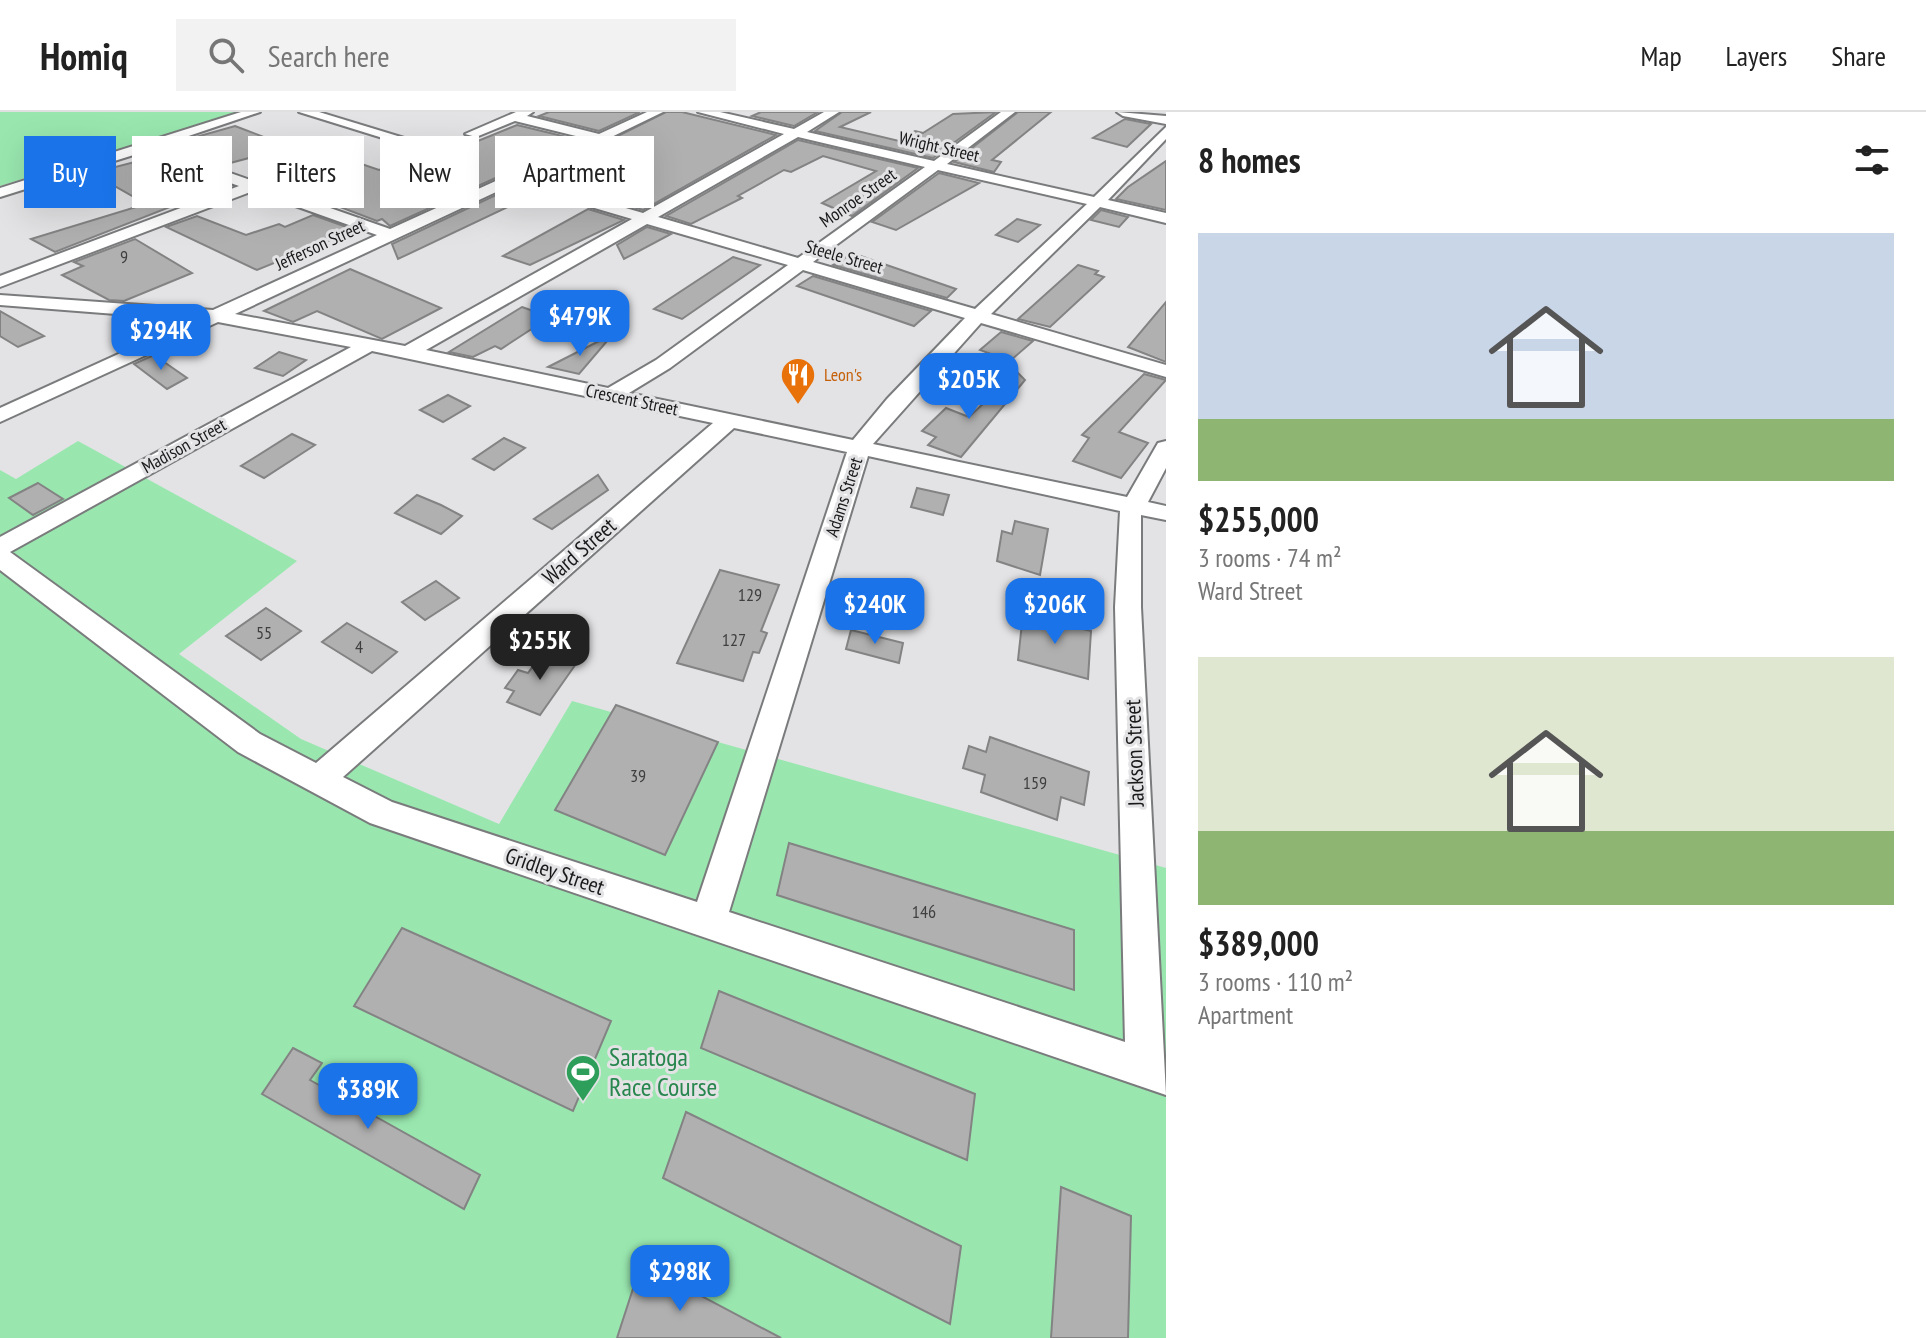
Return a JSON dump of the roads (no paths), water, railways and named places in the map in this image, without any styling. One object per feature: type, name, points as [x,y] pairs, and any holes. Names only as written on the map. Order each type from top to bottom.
[{"type":"street","points":[[177,136],[254,112]]},
{"type":"street","points":[[305,112],[389,136]]},
{"type":"street","name":"Jefferson Street","points":[[604,136],[657,112]]},
{"type":"street","name":"Wright Street","points":[[704,112],[1166,218]]},
{"type":"street","points":[[408,352],[833,112]]},
{"type":"street","name":"Monroe Street","points":[[611,395],[663,364],[1009,112]]},
{"type":"street","points":[[1123,112],[1166,120]]},
{"type":"street","points":[[471,134],[520,114],[593,136]]},
{"type":"street","name":"Adams Street","points":[[708,922],[860,446],[882,417],[976,316],[1166,131]]},
{"type":"street","points":[[867,149],[888,136]]},
{"type":"street","points":[[0,193],[132,150]]},
{"type":"street","name":"Jefferson Street","points":[[0,416],[495,186]]},
{"type":"street","points":[[0,282],[248,188]]},
{"type":"street","points":[[312,208],[391,235]]},
{"type":"street","name":"Steele Street","points":[[608,208],[1166,371]]},
{"type":"street","name":"Crescent Street","points":[[0,300],[215,316],[408,352],[1166,513]]},
{"type":"street","name":"Madison Street","points":[[0,547],[367,346]]},
{"type":"street","name":"Ward Street","points":[[321,778],[730,420]]},
{"type":"street","name":"Jackson Street","points":[[1156,1071],[1128,607],[1131,506],[1166,448]]},
{"type":"street","name":"Gridley Street","points":[[0,557],[249,743],[321,778],[382,813],[1156,1071]]},
{"type":"place","name":"Leon's","points":[[798,406]]},
{"type":"place","name":"Saratoga Race Course","points":[[583,1103]]}]
